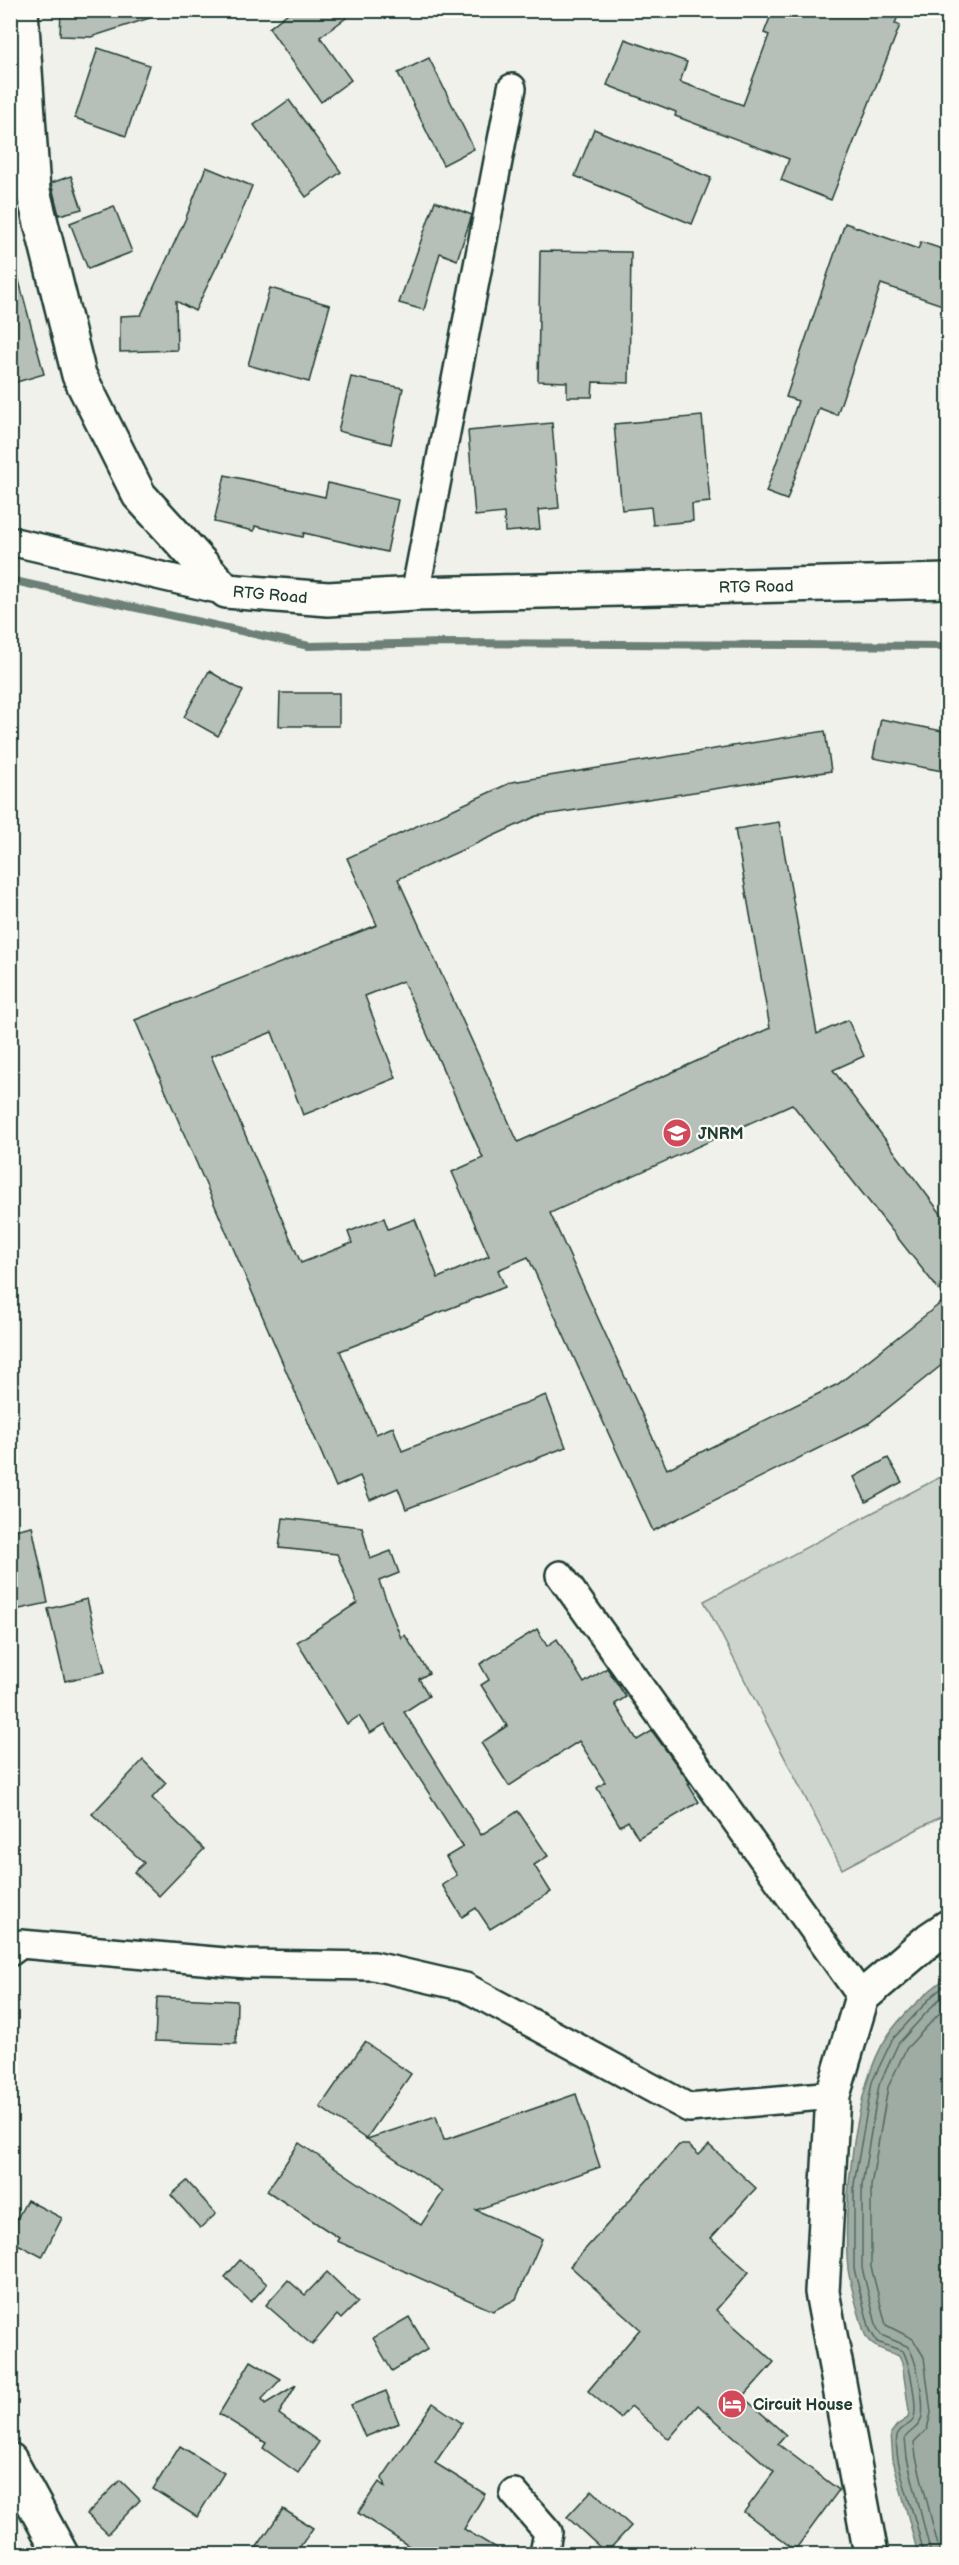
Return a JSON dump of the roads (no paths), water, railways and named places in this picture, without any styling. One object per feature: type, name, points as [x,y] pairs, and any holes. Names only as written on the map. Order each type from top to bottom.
[{"type":"main road","name":"RTG Road","points":[[21,10],[33,191],[79,375],[139,495],[226,591],[328,599],[414,594],[948,581]]},
{"type":"main road","points":[[872,2554],[822,2292],[833,2095],[862,1997],[930,1939],[948,1927]]},
{"type":"main road","points":[[10,2460],[61,2554]]},
{"type":"street","points":[[414,594],[512,88]]},
{"type":"street","points":[[10,541],[226,591]]},
{"type":"street","points":[[560,1575],[862,1997]]},
{"type":"street","points":[[10,1952],[21,1944],[247,1964],[374,1966],[465,1987],[689,2108],[833,2095]]},
{"type":"street","points":[[514,2493],[548,2532],[544,2554]]},
{"type":"water","points":[[948,1976],[948,2554],[918,2554],[893,2460],[891,2433],[897,2425],[908,2418],[909,2411],[902,2363],[899,2356],[870,2342],[864,2332],[848,2269],[847,2215],[853,2150],[859,2117],[866,2086],[876,2059],[887,2037],[900,2020]]},
{"type":"waterway","points":[[10,580],[309,646],[443,643],[948,646]]},
{"type":"place","name":"JNRM","points":[[677,1133]]},
{"type":"place","name":"Circuit House","points":[[732,2404]]}]
